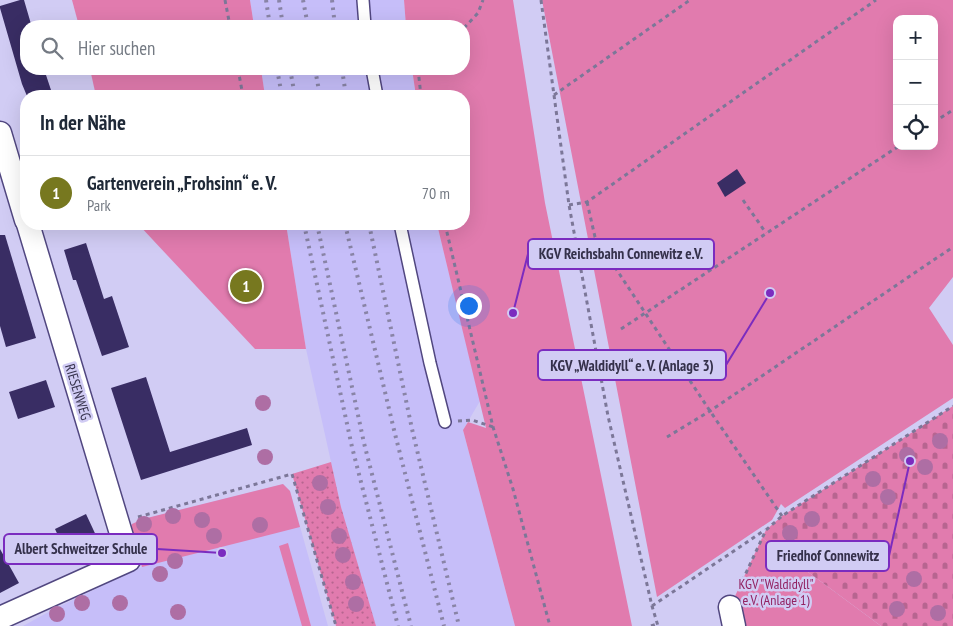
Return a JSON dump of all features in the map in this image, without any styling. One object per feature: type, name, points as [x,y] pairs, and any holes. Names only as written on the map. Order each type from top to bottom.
[{"type":"street","points":[[0,133],[20,200]]},
{"type":"street","name":"RIESENWEG","points":[[0,618],[129,560],[30,230]]},
{"type":"lane","points":[[363,0],[365,20]]},
{"type":"lane","points":[[373,75],[376,90]]},
{"type":"lane","points":[[401,230],[430,363],[445,422]]},
{"type":"path","points":[[225,0],[229,20]]},
{"type":"path","points":[[470,22],[478,13],[483,0]]},
{"type":"path","points":[[542,0],[569,205],[608,416],[658,625],[651,626]]},
{"type":"path","points":[[554,95],[690,0]]},
{"type":"path","points":[[569,205],[586,202],[876,0]]},
{"type":"path","points":[[239,75],[242,90]]},
{"type":"path","points":[[419,75],[420,90]]},
{"type":"path","points":[[938,119],[953,110]]},
{"type":"path","points":[[621,330],[893,150]]},
{"type":"path","points":[[743,200],[766,234]]},
{"type":"path","points":[[586,202],[595,237],[782,516]]},
{"type":"path","points":[[446,230],[493,427],[550,626]]},
{"type":"path","points":[[666,437],[710,411],[953,247]]},
{"type":"path","points":[[652,606],[766,530],[782,516],[953,406]]},
{"type":"path","points":[[445,422],[472,420],[493,427]]},
{"type":"path","points":[[118,523],[292,474],[336,626]]},
{"type":"path","points":[[732,617],[766,530]]},
{"type":"shaded area","points":[[250,0],[404,0],[406,20],[253,20]]},
{"type":"shaded area","points":[[262,75],[413,75],[415,90],[264,90]]},
{"type":"shaded area","points":[[287,230],[438,230],[480,401],[463,430],[515,626],[375,626],[341,507],[306,349]]},
{"type":"shaded area","points":[[283,484],[290,491],[328,626],[23,626],[142,567],[130,530],[132,524],[143,519]]},
{"type":"green space","points":[[72,0],[250,0],[253,20],[77,20]]},
{"type":"green space","points":[[404,0],[513,0],[545,203],[632,626],[515,626],[463,430],[468,422],[486,428],[438,230],[470,230],[470,90],[415,90],[413,75],[470,75],[470,20],[406,20]]},
{"type":"green space","points":[[542,0],[953,0],[953,277],[929,308],[953,345],[953,398],[785,508],[781,504],[772,520],[657,597]]},
{"type":"green space","points":[[91,75],[262,75],[264,90],[95,90]]},
{"type":"green space","points":[[144,230],[287,230],[306,349],[255,349]]},
{"type":"green space","points":[[953,406],[953,626],[881,626],[762,538],[766,530],[782,516]]},
{"type":"green space","points":[[331,462],[341,507],[376,626],[336,626],[292,474]]},
{"type":"green space","points":[[283,484],[290,491],[300,527],[142,567],[130,530],[132,524],[143,519]]},
{"type":"green space","name":"KGV \"Waldidyll\" e.V. (Anlage 1)","points":[[762,538],[881,626],[734,626],[730,607]]},
{"type":"green space","points":[[288,543],[311,626],[302,626],[279,546]]},
{"type":"building","points":[[24,0],[30,20],[20,20],[20,75],[46,75],[51,90],[24,90],[22,84],[0,6]]},
{"type":"building","points":[[737,169],[746,183],[725,197],[717,183]]},
{"type":"building","points":[[0,235],[5,235],[36,338],[6,347],[0,326]]},
{"type":"building","points":[[86,243],[104,299],[112,296],[129,347],[102,356],[76,280],[73,280],[64,250]]},
{"type":"building","points":[[146,377],[170,452],[247,428],[252,445],[141,480],[111,388]]},
{"type":"building","points":[[46,380],[55,407],[18,419],[9,392]]},
{"type":"building","points":[[86,514],[100,544],[69,559],[55,529]]},
{"type":"building","points":[[0,549],[19,583],[0,593]]},
{"type":"railway","points":[[266,0],[269,20]]},
{"type":"railway","points":[[279,0],[282,20]]},
{"type":"railway","points":[[303,0],[307,20]]},
{"type":"railway","points":[[332,0],[334,20]]},
{"type":"railway","points":[[278,75],[281,90]]},
{"type":"railway","points":[[291,75],[294,90]]},
{"type":"railway","points":[[316,75],[319,90]]},
{"type":"railway","points":[[343,75],[345,90]]},
{"type":"railway","points":[[305,230],[352,447],[398,626]]},
{"type":"railway","points":[[318,230],[364,443],[411,626]]},
{"type":"railway","points":[[346,230],[395,434],[444,626]]},
{"type":"railway","points":[[370,230],[412,429],[459,626]]},
{"type":"place","name":"Gartenverein „Frohsinn“ e. V.","points":[[246,286]]},
{"type":"place","name":"KGV „Waldidyll“ e. V. (Anlage 3)","points":[[770,293]]},
{"type":"place","name":"KGV Reichsbahn Connewitz e.V.","points":[[513,313]]},
{"type":"place","name":"Friedhof Connewitz","points":[[910,461]]},
{"type":"place","name":"Albert Schweitzer Schule","points":[[222,553]]}]
